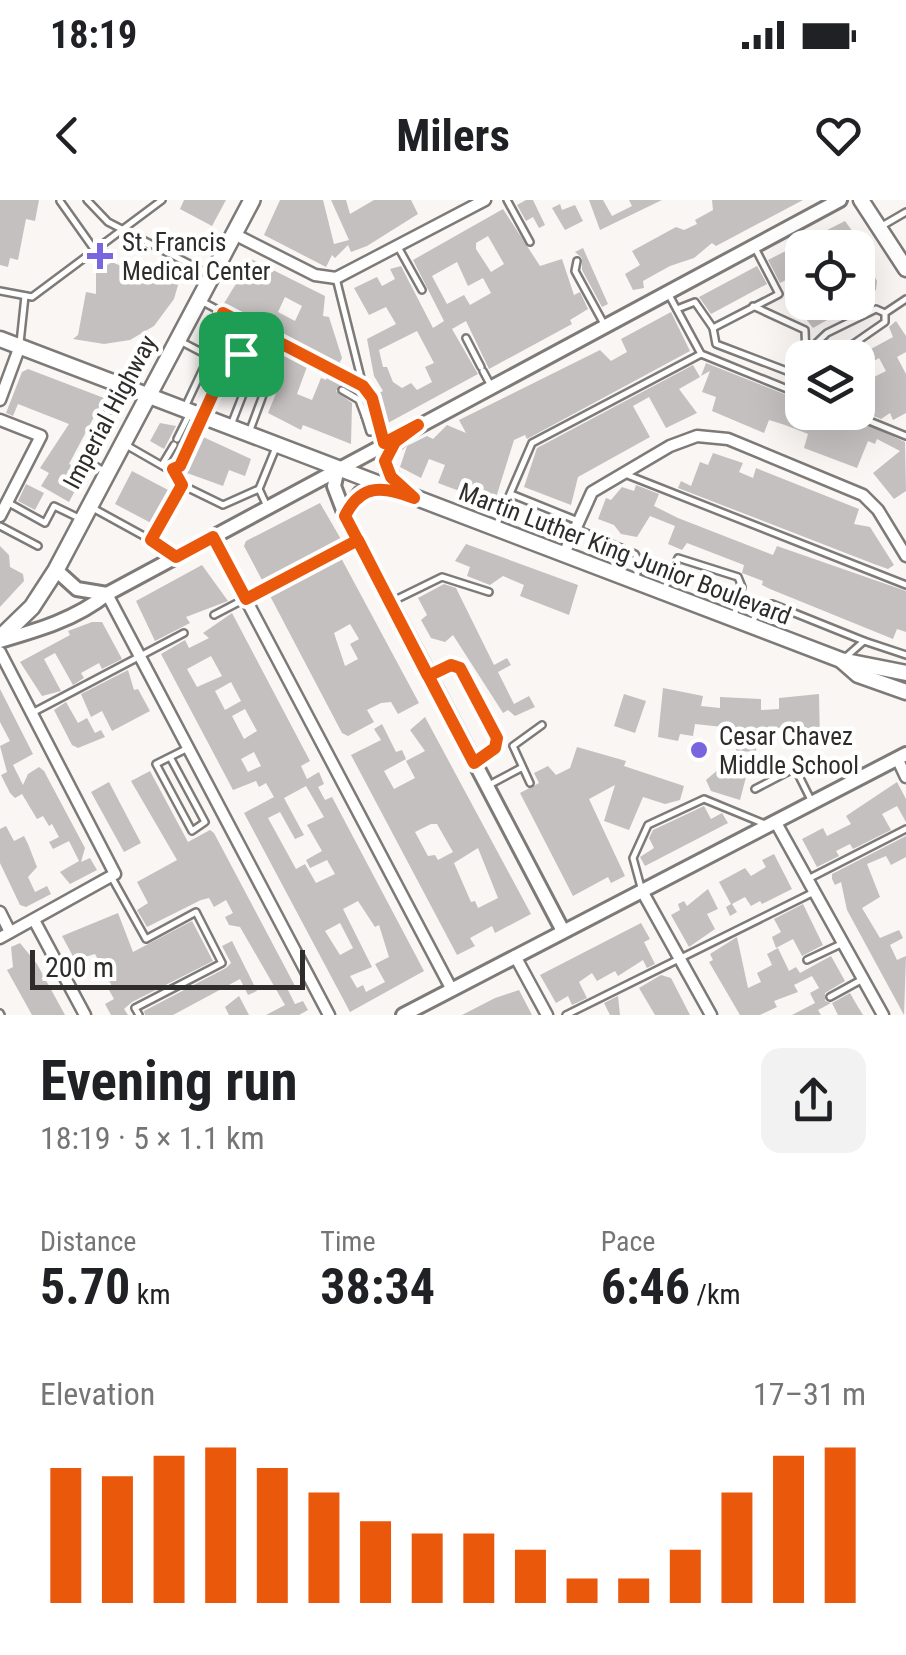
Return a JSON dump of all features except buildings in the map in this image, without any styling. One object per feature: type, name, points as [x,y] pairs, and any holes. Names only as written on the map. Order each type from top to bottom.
[{"type":"main road","name":"Imperial Highway","points":[[0,639],[32,607],[56,570],[252,200]]},
{"type":"main road","points":[[861,200],[906,269]]},
{"type":"main road","name":"Martin Luther King Junior Boulevard","points":[[0,338],[750,626],[842,660],[906,673]]},
{"type":"main road","points":[[414,498],[391,477],[385,461],[395,442],[418,425]]},
{"type":"main road","points":[[345,516],[360,494],[387,487]]},
{"type":"main road","name":"Martin Luther King Junior Boulevard","points":[[842,660],[858,674],[906,692]]},
{"type":"street","points":[[234,234],[305,271],[336,278],[485,200]]},
{"type":"street","points":[[0,639],[46,628],[91,607],[107,594],[268,506],[840,200]]},
{"type":"street","points":[[0,400],[20,346]]},
{"type":"street","points":[[0,420],[41,436],[0,516]]},
{"type":"street","points":[[564,554],[592,492],[684,440],[712,435],[863,494],[878,510],[906,556]]},
{"type":"street","points":[[338,468],[334,486],[345,516],[563,931]]},
{"type":"street","points":[[213,537],[452,990]]},
{"type":"street","points":[[56,570],[77,589],[90,595],[107,594]]},
{"type":"street","points":[[107,594],[329,1015]]},
{"type":"street","points":[[0,652],[114,876],[5,935],[0,912]]},
{"type":"street","points":[[403,1015],[903,755],[906,777]]},
{"type":"street","points":[[772,823],[884,1015]]},
{"type":"street","points":[[642,890],[712,1015]]},
{"type":"street","points":[[34,920],[84,1015]]},
{"type":"street","points":[[515,956],[547,1015]]},
{"type":"lane","points":[[86,200],[108,222],[212,276]]},
{"type":"lane","points":[[0,291],[32,296],[162,200]]},
{"type":"lane","points":[[508,200],[530,242]]},
{"type":"lane","points":[[60,201],[94,249],[105,252]]},
{"type":"lane","points":[[879,228],[906,212]]},
{"type":"lane","points":[[398,246],[422,290]]},
{"type":"lane","points":[[713,328],[779,294],[754,247]]},
{"type":"lane","points":[[576,261],[575,271],[606,326]]},
{"type":"lane","points":[[336,278],[363,386],[384,443]]},
{"type":"lane","points":[[668,294],[701,354],[785,388]]},
{"type":"lane","points":[[20,346],[25,296]]},
{"type":"lane","points":[[885,313],[906,299]]},
{"type":"lane","points":[[198,300],[363,386]]},
{"type":"lane","points":[[676,310],[695,302],[713,328],[716,344],[785,367]]},
{"type":"lane","points":[[753,306],[805,330],[806,340]]},
{"type":"lane","points":[[820,340],[876,309],[885,313]]},
{"type":"lane","points":[[177,339],[226,365],[236,364],[248,337],[225,322],[223,313]]},
{"type":"lane","points":[[859,340],[885,322],[885,313]]},
{"type":"lane","points":[[466,338],[492,386]]},
{"type":"lane","points":[[496,529],[532,443],[701,354]]},
{"type":"lane","points":[[173,469],[180,466],[209,356]]},
{"type":"lane","points":[[162,465],[226,365]]},
{"type":"lane","points":[[230,426],[249,379],[266,387],[249,433]]},
{"type":"lane","points":[[107,472],[84,460],[121,384]]},
{"type":"lane","points":[[342,390],[359,400],[370,432]]},
{"type":"lane","points":[[365,416],[376,414]]},
{"type":"lane","points":[[875,423],[906,436]]},
{"type":"lane","points":[[122,443],[173,469],[182,485],[222,504],[259,489],[277,444]]},
{"type":"lane","points":[[622,473],[906,585]]},
{"type":"lane","points":[[151,540],[182,485]]},
{"type":"lane","points":[[259,489],[268,506]]},
{"type":"lane","points":[[510,494],[634,554],[639,561],[636,582]]},
{"type":"lane","points":[[8,502],[45,522],[54,506],[86,513],[151,540],[176,557]]},
{"type":"lane","points":[[0,526],[38,546]]},
{"type":"lane","points":[[214,615],[358,540]]},
{"type":"lane","points":[[663,592],[678,558],[712,567],[738,578],[742,588],[733,619]]},
{"type":"lane","points":[[390,602],[442,576],[489,592]]},
{"type":"lane","points":[[750,626],[762,604],[772,604],[906,655]]},
{"type":"lane","points":[[32,713],[184,633]]},
{"type":"lane","points":[[842,660],[864,641]]},
{"type":"lane","points":[[428,676],[451,665],[460,668],[497,738],[495,748],[474,763]]},
{"type":"lane","points":[[530,783],[513,746],[542,725]]},
{"type":"lane","points":[[170,757],[205,822],[192,831],[156,764],[189,747]]},
{"type":"lane","points":[[486,787],[522,768]]},
{"type":"lane","points":[[755,789],[795,768],[812,802]]},
{"type":"lane","points":[[642,890],[632,858],[648,824],[704,799],[772,823]]},
{"type":"lane","points":[[808,879],[906,829]]},
{"type":"lane","points":[[114,876],[146,939],[196,912],[222,963],[135,1008],[139,1015]]},
{"type":"lane","points":[[566,1015],[815,892]]},
{"type":"lane","points":[[807,960],[843,942]]},
{"type":"lane","points":[[830,997],[863,978]]},
{"type":"place","name":"St. Francis Medical Center","points":[[100,256]]},
{"type":"place","name":"Cesar Chavez Middle School","points":[[699,750]]},
{"type":"route","points":[[241,354],[236,364],[226,365],[180,466],[173,469],[182,485],[151,540],[176,557],[213,537],[246,599],[358,540],[428,676],[474,763],[495,748],[497,738],[460,668],[451,665],[428,676],[390,602],[358,540],[345,516],[360,494],[370,489],[387,487],[414,498],[391,477],[385,461],[388,449],[418,425],[384,443],[372,398],[363,386],[223,313],[230,326],[248,337],[241,354]]}]
